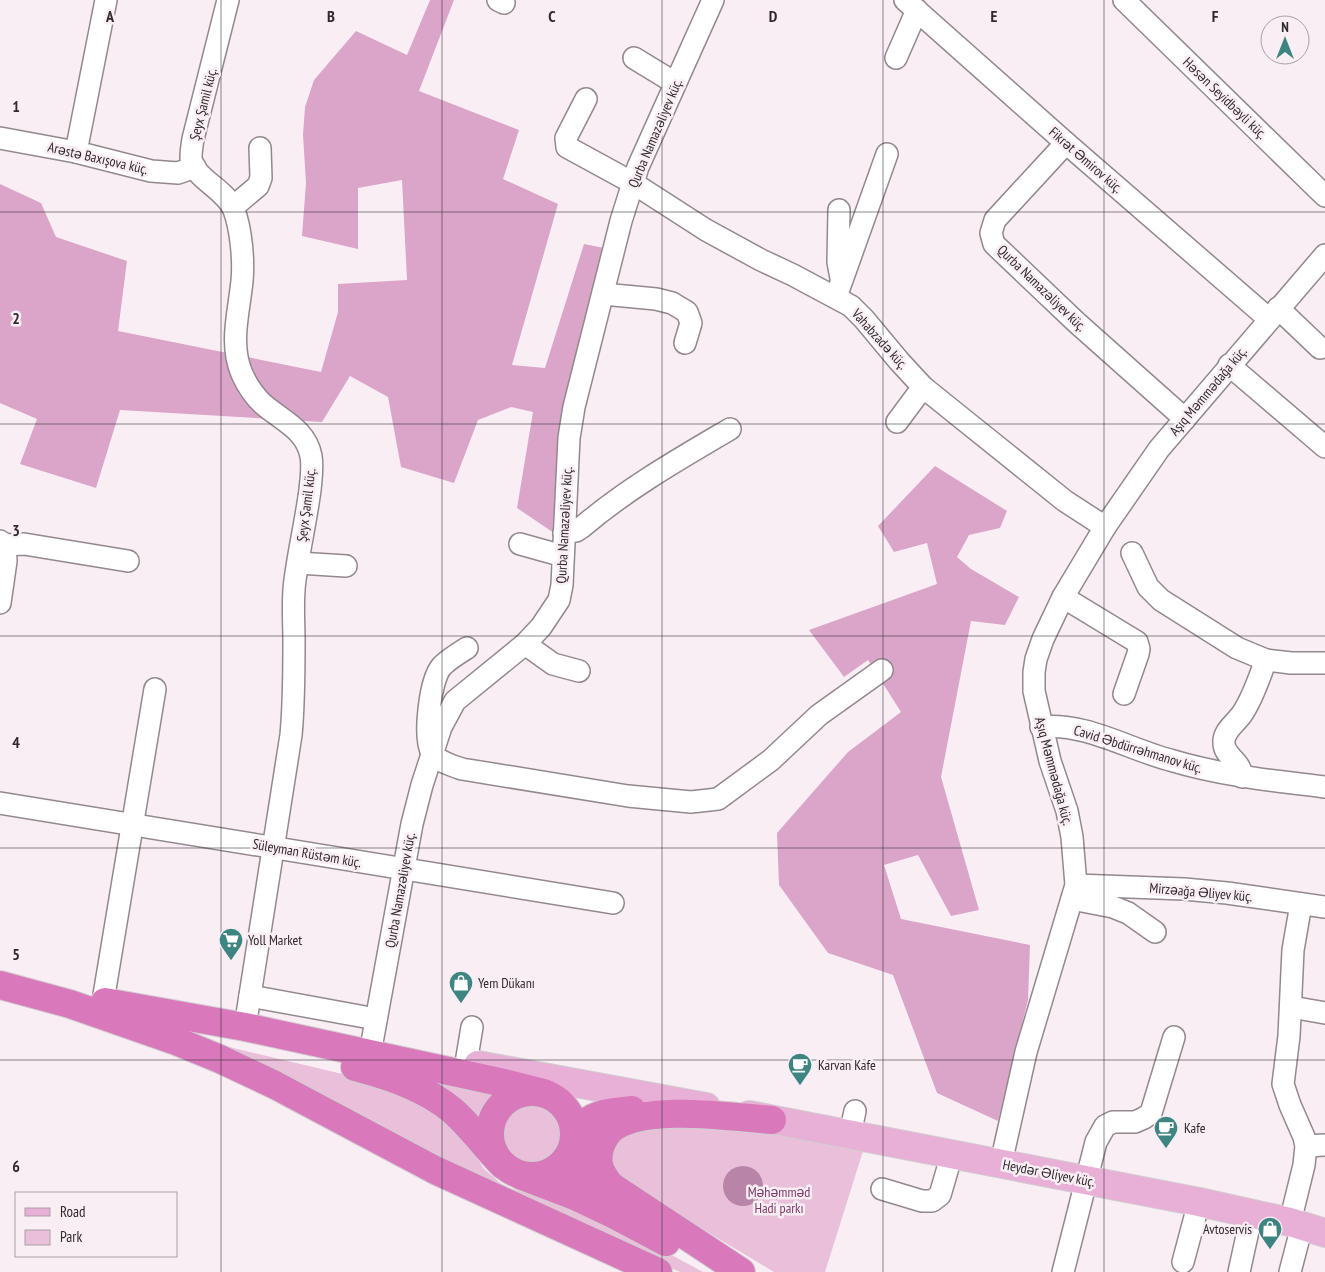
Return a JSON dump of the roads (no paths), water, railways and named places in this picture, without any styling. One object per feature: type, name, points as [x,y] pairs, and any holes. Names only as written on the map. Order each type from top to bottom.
[{"type":"highway","points":[[0,984],[245,1028],[450,1071],[544,1093],[556,1099],[571,1118],[574,1131],[573,1166],[581,1179],[592,1189],[732,1272]]},
{"type":"highway","points":[[0,984],[70,1004],[176,1041],[267,1081],[435,1170],[658,1272]]},
{"type":"highway","points":[[70,1004],[326,1060],[407,1084],[433,1096],[453,1111],[508,1169],[525,1176],[538,1176],[550,1172],[565,1160],[580,1128],[587,1121],[601,1115],[634,1110],[690,1108],[772,1120]]},
{"type":"highway","points":[[544,1093],[519,1094],[508,1099],[498,1108],[492,1119],[489,1131],[490,1144],[495,1155],[508,1169],[614,1214],[722,1272]]},
{"type":"highway","points":[[690,1108],[626,1120],[613,1127],[604,1137],[599,1152],[598,1165],[602,1176],[625,1197],[741,1272]]},
{"type":"main road","points":[[245,1028],[466,1063],[690,1108]]},
{"type":"main road","points":[[544,1093],[573,1100],[645,1100],[690,1108]]},
{"type":"main road","name":"Heydər Əliyev küç.","points":[[772,1120],[852,1123],[952,1154],[1252,1213],[1306,1227]]},
{"type":"street","points":[[76,152],[106,0]]},
{"type":"street","name":"Şeyx Şamil küç.","points":[[228,0],[193,139],[192,160],[199,173],[226,197],[233,207],[236,218],[243,259],[242,280],[236,315],[237,360],[250,388],[262,404],[300,433],[306,441],[311,457],[312,471],[295,581],[294,698],[291,735],[245,1028]]},
{"type":"street","name":"Qurba Namazəliyev küç.","points":[[371,1048],[412,824],[441,727],[455,701],[525,644],[541,627],[558,600],[562,585],[569,438],[573,414],[603,294],[633,183],[643,154],[713,0]]},
{"type":"street","name":"Həsən Seyidbəyli küç.","points":[[1124,0],[1325,196]]},
{"type":"street","points":[[896,58],[911,5]]},
{"type":"street","name":"Fikrət Əmirov küç.","points":[[911,5],[1066,143],[1273,314],[1320,348]]},
{"type":"street","points":[[634,58],[675,83]]},
{"type":"street","name":"Vahabzadə küç.","points":[[586,99],[566,138],[567,146],[633,183],[706,230],[761,260],[839,290],[923,387],[1066,501],[1105,527]]},
{"type":"street","name":"Arəstə Baxışova küç.","points":[[0,138],[76,152],[151,171],[178,173],[195,167]]},
{"type":"street","name":"Qurba Namazəliyev küç.","points":[[1066,143],[995,220],[991,233],[994,244],[1076,322],[1186,419]]},
{"type":"street","points":[[233,207],[258,186],[261,178],[260,148]]},
{"type":"street","points":[[839,290],[887,154]]},
{"type":"street","points":[[839,210],[839,290]]},
{"type":"street","name":"Aşıq Məmmədağa küç.","points":[[1001,1163],[1026,1052],[1074,892],[1072,838],[1067,811],[1050,762],[1034,691],[1036,659],[1043,639],[1063,597],[1105,527],[1159,449],[1325,255]]},
{"type":"street","points":[[603,294],[672,303],[687,312],[691,323],[685,343]]},
{"type":"street","points":[[1229,366],[1325,446]]},
{"type":"street","points":[[898,422],[923,387]]},
{"type":"street","points":[[564,533],[582,527],[645,479],[730,429]]},
{"type":"street","points":[[0,603],[6,561],[3,543],[24,544],[128,561]]},
{"type":"street","points":[[520,544],[563,556]]},
{"type":"street","points":[[1132,553],[1148,587],[1161,600],[1237,648],[1266,660],[1322,658]]},
{"type":"street","points":[[298,563],[346,566]]},
{"type":"street","points":[[1063,597],[1137,642],[1140,649],[1124,694]]},
{"type":"street","points":[[525,644],[553,664],[579,671]]},
{"type":"street","points":[[467,648],[442,666],[436,677],[428,715],[427,732],[428,744],[432,754],[444,762],[462,769],[628,796],[691,802],[718,799],[771,760],[819,715],[882,670]]},
{"type":"street","points":[[1242,776],[1241,769],[1227,752],[1224,744],[1226,732],[1241,715],[1249,701],[1266,660]]},
{"type":"street","points":[[103,1002],[155,689]]},
{"type":"street","name":"Cavid Əbdürrəhmanov küç.","points":[[1041,727],[1074,728],[1168,760],[1242,776],[1325,787]]},
{"type":"street","name":"Süleyman Rüstəm küç.","points":[[0,803],[614,903]]},
{"type":"street","name":"Mirzəağa Əliyev küç.","points":[[1074,892],[1184,889],[1325,907]]},
{"type":"street","points":[[1074,892],[1128,914],[1155,932]]},
{"type":"street","points":[[1290,1272],[1306,1227],[1304,1165],[1316,1146],[1304,1137],[1283,1084],[1291,1007],[1293,950],[1301,904]]},
{"type":"street","points":[[250,996],[376,1019]]},
{"type":"street","points":[[1291,1007],[1325,1013]]},
{"type":"street","points":[[466,1063],[472,1027]]},
{"type":"street","points":[[1063,1272],[1096,1142],[1105,1126],[1114,1122],[1135,1122],[1151,1113],[1174,1037]]},
{"type":"street","points":[[882,1189],[922,1201],[932,1201],[940,1195],[952,1154]]},
{"type":"street","points":[[1183,1262],[1198,1202]]},
{"type":"street","points":[[1239,1272],[1252,1213]]},
{"type":"place","name":"Yoll Market","points":[[231,961]]},
{"type":"place","name":"Yem Dükanı","points":[[461,1004]]},
{"type":"place","name":"Karvan Kafe","points":[[800,1086]]},
{"type":"place","name":"Kafe","points":[[1166,1149]]},
{"type":"place","name":"Avtoservis","points":[[1270,1250]]},
{"type":"park label","name":"Məhəmməd Hadi parkı","points":[[779,1200]]}]
